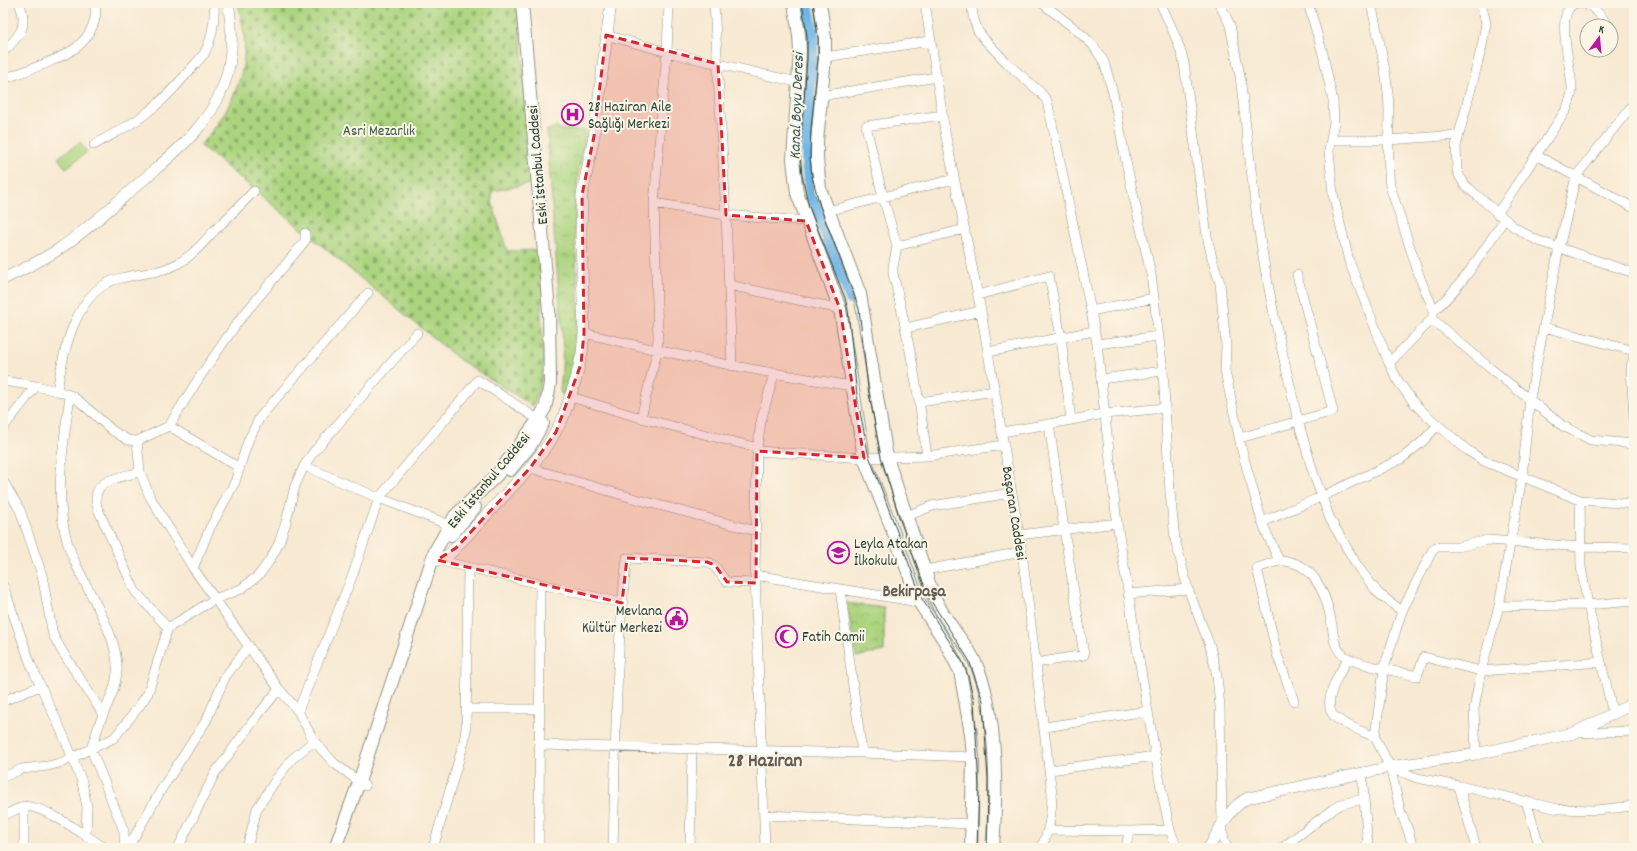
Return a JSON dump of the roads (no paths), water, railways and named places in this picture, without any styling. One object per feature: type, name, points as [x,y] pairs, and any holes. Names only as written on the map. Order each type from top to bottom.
[{"type":"main road","name":"Eski İstanbul Caddesi","points":[[522,3],[549,311],[550,383],[541,422]]},
{"type":"main road","name":"Eski İstanbul Caddesi","points":[[344,848],[362,784],[434,560],[453,527],[455,516],[497,475],[541,422],[553,394],[556,372],[556,330],[551,252],[538,137],[527,3]]},
{"type":"main road","points":[[794,3],[800,46],[794,135],[794,177],[796,193],[823,260],[840,309],[864,458],[919,602],[945,642],[960,671],[968,709],[973,757],[971,848]]},
{"type":"main road","points":[[820,3],[825,38],[825,57],[820,96],[817,159],[820,189],[860,294],[887,458],[933,595],[941,611],[976,663],[986,695],[995,775],[996,801],[993,848]]},
{"type":"main road","name":"Eski İstanbul Caddesi","points":[[335,848],[362,784]]},
{"type":"street","points":[[3,52],[21,31],[24,18],[19,3]]},
{"type":"street","points":[[3,79],[50,61],[76,47],[86,36],[94,22],[96,15],[94,3]]},
{"type":"street","points":[[94,145],[137,120],[149,111],[162,100],[204,54],[210,41],[214,22],[214,3]]},
{"type":"street","points":[[3,279],[44,258],[73,239],[164,162],[198,129],[218,99],[227,72],[230,42],[228,3]]},
{"type":"street","points":[[434,560],[450,554],[530,468],[548,446],[556,432],[571,397],[580,364],[584,333],[581,232],[582,201],[594,136],[611,3]]},
{"type":"street","points":[[641,418],[657,351],[658,324],[654,202],[667,52],[669,3]]},
{"type":"street","points":[[714,3],[726,215],[732,366]]},
{"type":"street","name":"Başaran Caddesi","points":[[925,3],[942,115],[981,310],[1022,552],[1050,770],[1052,810],[1049,830],[1041,848]]},
{"type":"street","points":[[971,3],[974,20],[978,31],[1009,65],[1033,85],[1047,101],[1077,236],[1097,344],[1117,523],[1128,594],[1147,711],[1170,830],[1177,848]]},
{"type":"street","points":[[1042,3],[1079,32],[1092,45],[1104,62],[1111,81],[1126,162],[1148,259],[1154,298],[1163,371],[1171,515],[1175,539],[1188,589],[1210,646],[1217,676],[1220,708],[1222,826],[1224,840],[1228,848]]},
{"type":"street","points":[[1160,3],[1170,23],[1184,63],[1207,236],[1220,283],[1226,346],[1225,371],[1240,438],[1262,522],[1279,561]]},
{"type":"street","points":[[1219,3],[1230,25],[1240,76],[1251,174],[1265,268],[1285,369],[1298,421],[1321,497],[1340,538],[1358,567],[1378,593],[1402,611]]},
{"type":"street","points":[[1308,3],[1323,54],[1332,93],[1334,112],[1329,160],[1333,194],[1350,261],[1389,363],[1398,381],[1414,403],[1476,457],[1580,500],[1634,504]]},
{"type":"street","points":[[1370,3],[1386,81],[1389,109],[1389,173],[1394,201],[1421,281],[1434,310],[1432,319],[1389,363]]},
{"type":"street","points":[[1481,3],[1485,14],[1486,23],[1459,135],[1456,155],[1460,178],[1474,194],[1523,233],[1559,248],[1634,273]]},
{"type":"street","points":[[1434,310],[1446,300],[1465,277],[1536,155],[1566,110],[1571,99],[1572,88],[1564,39],[1565,20],[1569,8],[1576,3],[1590,6],[1603,18]]},
{"type":"street","points":[[606,34],[667,52],[797,82]]},
{"type":"street","points":[[825,57],[930,41]]},
{"type":"street","points":[[820,96],[936,77]]},
{"type":"street","points":[[1476,754],[1474,709],[1481,671],[1499,606],[1522,477],[1530,398],[1559,248],[1576,176],[1634,103]]},
{"type":"street","points":[[927,456],[920,402],[906,328],[892,267],[897,246],[883,197],[866,126],[942,115]]},
{"type":"street","points":[[1331,140],[1388,140],[1459,135]]},
{"type":"street","points":[[1536,155],[1634,208]]},
{"type":"street","points":[[828,211],[954,179]]},
{"type":"street","points":[[57,391],[62,362],[82,306],[109,283],[119,278],[159,271],[183,261],[254,191]]},
{"type":"street","points":[[654,202],[726,215],[806,221]]},
{"type":"street","points":[[897,246],[964,229]]},
{"type":"street","points":[[3,381],[36,386],[70,395],[82,403],[113,431],[128,440],[137,441],[169,426],[199,378],[237,323],[306,241],[305,233]]},
{"type":"street","points":[[1240,438],[1333,411],[1297,275]]},
{"type":"street","points":[[978,295],[1049,276],[1060,337],[1071,420]]},
{"type":"street","points":[[729,285],[840,309]]},
{"type":"street","points":[[193,568],[207,534],[229,493],[240,468],[254,427],[263,412],[368,293]]},
{"type":"street","points":[[1091,311],[1154,298]]},
{"type":"street","points":[[906,328],[981,310]]},
{"type":"street","points":[[1432,319],[1563,426],[1591,440],[1634,444]]},
{"type":"street","points":[[1544,327],[1634,351]]},
{"type":"street","points":[[988,352],[1094,331]]},
{"type":"street","points":[[3,776],[22,768],[48,766],[73,759],[114,738],[148,693],[168,628],[215,599],[241,589],[259,576],[270,560],[283,532],[295,486],[304,466],[322,441],[417,333]]},
{"type":"street","points":[[584,333],[657,351],[732,366],[852,386]]},
{"type":"street","points":[[1097,344],[1159,336]]},
{"type":"street","points":[[1634,357],[1631,367],[1634,418]]},
{"type":"street","points":[[1101,379],[1163,371]]},
{"type":"street","points":[[765,848],[756,579],[757,450],[760,421],[774,374]]},
{"type":"street","points":[[298,711],[352,574],[379,498],[478,380],[541,422]]},
{"type":"street","points":[[3,428],[36,386]]},
{"type":"street","points":[[920,402],[995,391]]},
{"type":"street","points":[[70,395],[60,485],[61,505],[64,530],[71,553],[115,648],[117,658],[116,678],[112,694],[103,714],[91,749],[124,832],[124,848]]},
{"type":"street","points":[[571,397],[757,450],[864,458],[887,458],[927,456],[1004,445]]},
{"type":"street","points":[[1002,432],[1104,414],[1165,408]]},
{"type":"street","points":[[1036,663],[1084,655],[1049,424]]},
{"type":"street","points":[[1262,522],[1321,497],[1401,459],[1422,442],[1438,425]]},
{"type":"street","points":[[169,426],[240,468]]},
{"type":"street","points":[[137,441],[140,472],[158,511],[193,568],[279,689],[298,711],[314,741],[334,763],[362,784]]},
{"type":"street","points":[[304,466],[453,527]]},
{"type":"street","points":[[530,468],[636,499],[756,531]]},
{"type":"street","points":[[140,472],[103,483],[95,492],[95,498],[97,507],[135,591],[168,628]]},
{"type":"street","points":[[3,481],[20,510],[42,575],[53,635],[103,714]]},
{"type":"street","points":[[907,516],[932,506],[1011,493]]},
{"type":"street","points":[[1580,500],[1581,567],[1588,605],[1613,714]]},
{"type":"street","points":[[1019,535],[1117,523]]},
{"type":"street","points":[[1413,848],[1401,813],[1390,767],[1375,737],[1384,668],[1402,611],[1432,551],[1436,547],[1458,547],[1488,540],[1581,547],[1634,548]]},
{"type":"street","points":[[925,570],[1022,552]]},
{"type":"street","points":[[613,848],[622,603],[627,558],[707,562],[715,565],[727,582],[756,579],[840,589],[919,602]]},
{"type":"street","points":[[434,560],[622,603]]},
{"type":"street","points":[[1294,701],[1277,654],[1257,568],[1279,561],[1292,562],[1309,570],[1322,592],[1331,617],[1333,640],[1339,651],[1348,659],[1418,676],[1424,656],[1481,671],[1601,662]]},
{"type":"street","points":[[432,848],[462,754],[466,729],[468,568]]},
{"type":"street","points":[[539,848],[540,584]]},
{"type":"street","points":[[4,588],[40,686],[66,739],[86,796],[88,822],[86,836]]},
{"type":"street","points":[[840,589],[862,752]]},
{"type":"street","points":[[1128,594],[1188,589]]},
{"type":"street","points":[[1499,606],[1588,605],[1634,601]]},
{"type":"street","points":[[128,848],[161,790],[206,721],[225,677],[249,646]]},
{"type":"street","points":[[1348,659],[1332,689],[1330,706],[1331,712],[1341,721],[1375,737]]},
{"type":"street","points":[[3,701],[40,686]]},
{"type":"street","points":[[178,848],[215,773],[279,689]]},
{"type":"street","points":[[1574,733],[1634,703]]},
{"type":"street","points":[[466,709],[539,709]]},
{"type":"street","points":[[1045,727],[1147,711]]},
{"type":"street","points":[[1209,848],[1232,810],[1248,798],[1390,767],[1476,754],[1574,733],[1634,731]]},
{"type":"street","points":[[247,848],[258,809],[277,778],[292,759],[314,741]]},
{"type":"street","points":[[539,745],[692,750],[862,752],[973,757]]},
{"type":"street","points":[[690,848],[692,750]]},
{"type":"street","points":[[1050,770],[1156,756]]},
{"type":"street","points":[[1390,767],[1417,778],[1569,810],[1596,810],[1634,806]]},
{"type":"street","points":[[1362,773],[1368,848]]},
{"type":"street","points":[[1459,786],[1476,848]]},
{"type":"street","points":[[1282,848],[1333,809],[1342,804],[1363,799]]},
{"type":"street","points":[[1526,801],[1540,848]]},
{"type":"street","points":[[24,806],[24,848]]},
{"type":"street","points":[[3,816],[24,806],[41,810],[62,820],[106,848]]},
{"type":"street","points":[[764,815],[972,824]]},
{"type":"street","points":[[1049,830],[1170,830]]},
{"type":"street","points":[[1126,848],[1129,831]]},
{"type":"waterway","name":"Kanal Boyu Deresi","points":[[807,3],[813,34],[807,134],[807,166],[811,194],[851,299]]},
{"type":"tram line","points":[[802,3],[807,36],[807,59],[800,154],[802,175],[809,207],[845,298],[848,310],[857,396],[868,453],[922,599],[962,661],[968,676],[974,701],[979,787],[977,848]]},
{"type":"tram line","points":[[813,3],[818,38],[818,59],[811,129],[810,157],[812,176],[820,206],[859,309],[868,388],[881,457],[900,520],[929,598],[969,660],[983,701],[988,779],[987,848]]},
{"type":"place","name":"28 Haziran Aile Sağlığı Merkezi","points":[[572,115]]},
{"type":"place","name":"Leyla Atakan İlkokulu","points":[[838,552]]},
{"type":"place","name":"Mevlana Kültür Merkezi","points":[[677,619]]},
{"type":"place","name":"Fatih Camii","points":[[787,636]]},
{"type":"district","name":"Bekirpaşa","points":[[914,590]]},
{"type":"district","name":"28 Haziran","points":[[765,759]]},
{"type":"park label","name":"Asri Mezarlık","points":[[379,130]]}]
